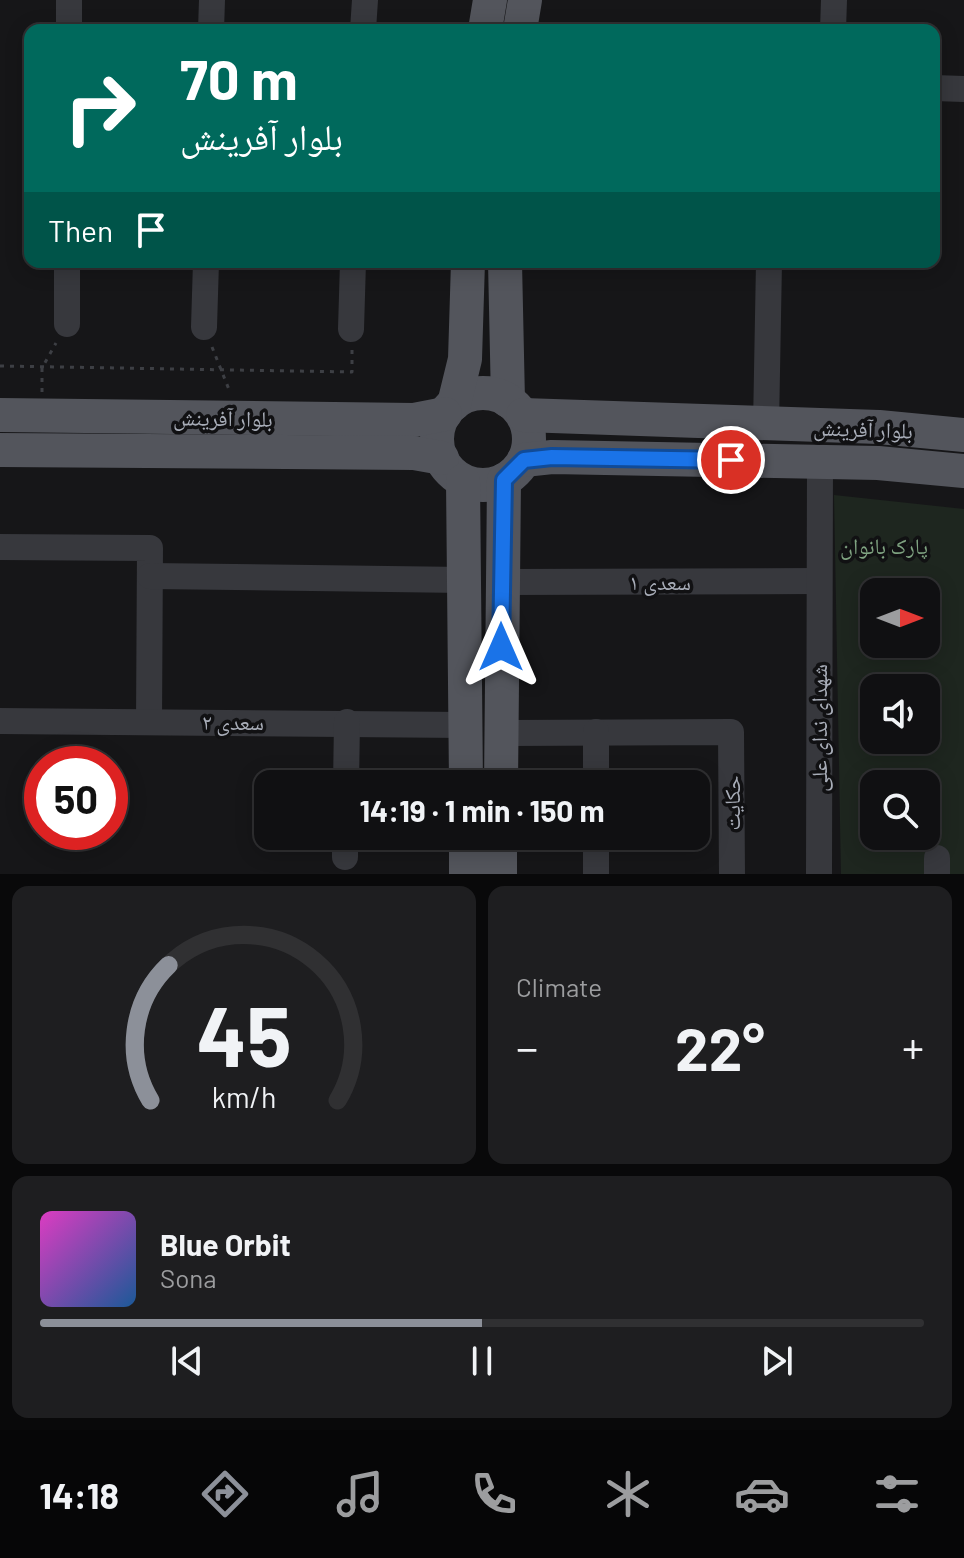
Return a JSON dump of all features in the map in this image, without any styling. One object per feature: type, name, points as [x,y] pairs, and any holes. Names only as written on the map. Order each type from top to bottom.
[{"type":"main road","points":[[486,24],[490,0]]},
{"type":"main road","points":[[521,24],[525,0]]},
{"type":"main road","points":[[466,770],[465,580],[453,469],[438,438],[465,359],[468,268]]},
{"type":"main road","points":[[501,770],[501,582],[514,470],[529,440],[515,408],[505,268]]},
{"type":"main road","points":[[450,409],[478,393],[491,394],[515,408]]},
{"type":"main road","name":"بلوار آفرینش","points":[[515,408],[766,426],[879,427],[964,435]]},
{"type":"main road","name":"بلوار آفرینش","points":[[0,415],[414,420],[450,409]]},
{"type":"main road","name":"بلوار آفرینش","points":[[0,450],[414,453],[453,469]]},
{"type":"main road","name":"بلوار آفرینش","points":[[514,470],[552,457],[878,463],[964,471]]},
{"type":"main road","points":[[453,469],[489,485],[514,470]]},
{"type":"main road","points":[[466,850],[466,874]]},
{"type":"main road","points":[[500,850],[500,874]]},
{"type":"street","points":[[69,0],[69,24]]},
{"type":"street","points":[[211,24],[212,0]]},
{"type":"street","points":[[363,24],[365,0]]},
{"type":"street","points":[[833,24],[834,0]]},
{"type":"street","points":[[940,88],[964,89]]},
{"type":"street","points":[[67,268],[67,324]]},
{"type":"street","points":[[204,327],[206,268]]},
{"type":"street","points":[[351,329],[353,268]]},
{"type":"street","points":[[766,426],[769,268]]},
{"type":"street","name":"شهدای ندای علی","points":[[819,874],[820,462]]},
{"type":"street","points":[[0,547],[150,548],[149,722]]},
{"type":"street","points":[[150,576],[465,580]]},
{"type":"street","name":"سعدی ۱","points":[[501,582],[819,581]]},
{"type":"street","name":"سعدی ۲","points":[[0,721],[465,725]]},
{"type":"street","points":[[346,770],[347,722]]},
{"type":"street","points":[[501,733],[596,732],[596,770]]},
{"type":"street","name":"حکایت","points":[[596,732],[731,732],[732,874]]},
{"type":"street","points":[[596,850],[596,874]]},
{"type":"path","points":[[42,415],[42,368],[67,324]]},
{"type":"path","points":[[204,327],[240,418]]},
{"type":"path","points":[[0,366],[352,372],[351,329]]},
{"type":"green space","name":"پارک بانوان","points":[[834,495],[964,509],[964,874],[841,874]]},
{"type":"route","points":[[501,647],[504,480],[513,475],[524,460],[552,457],[731,460]]}]
